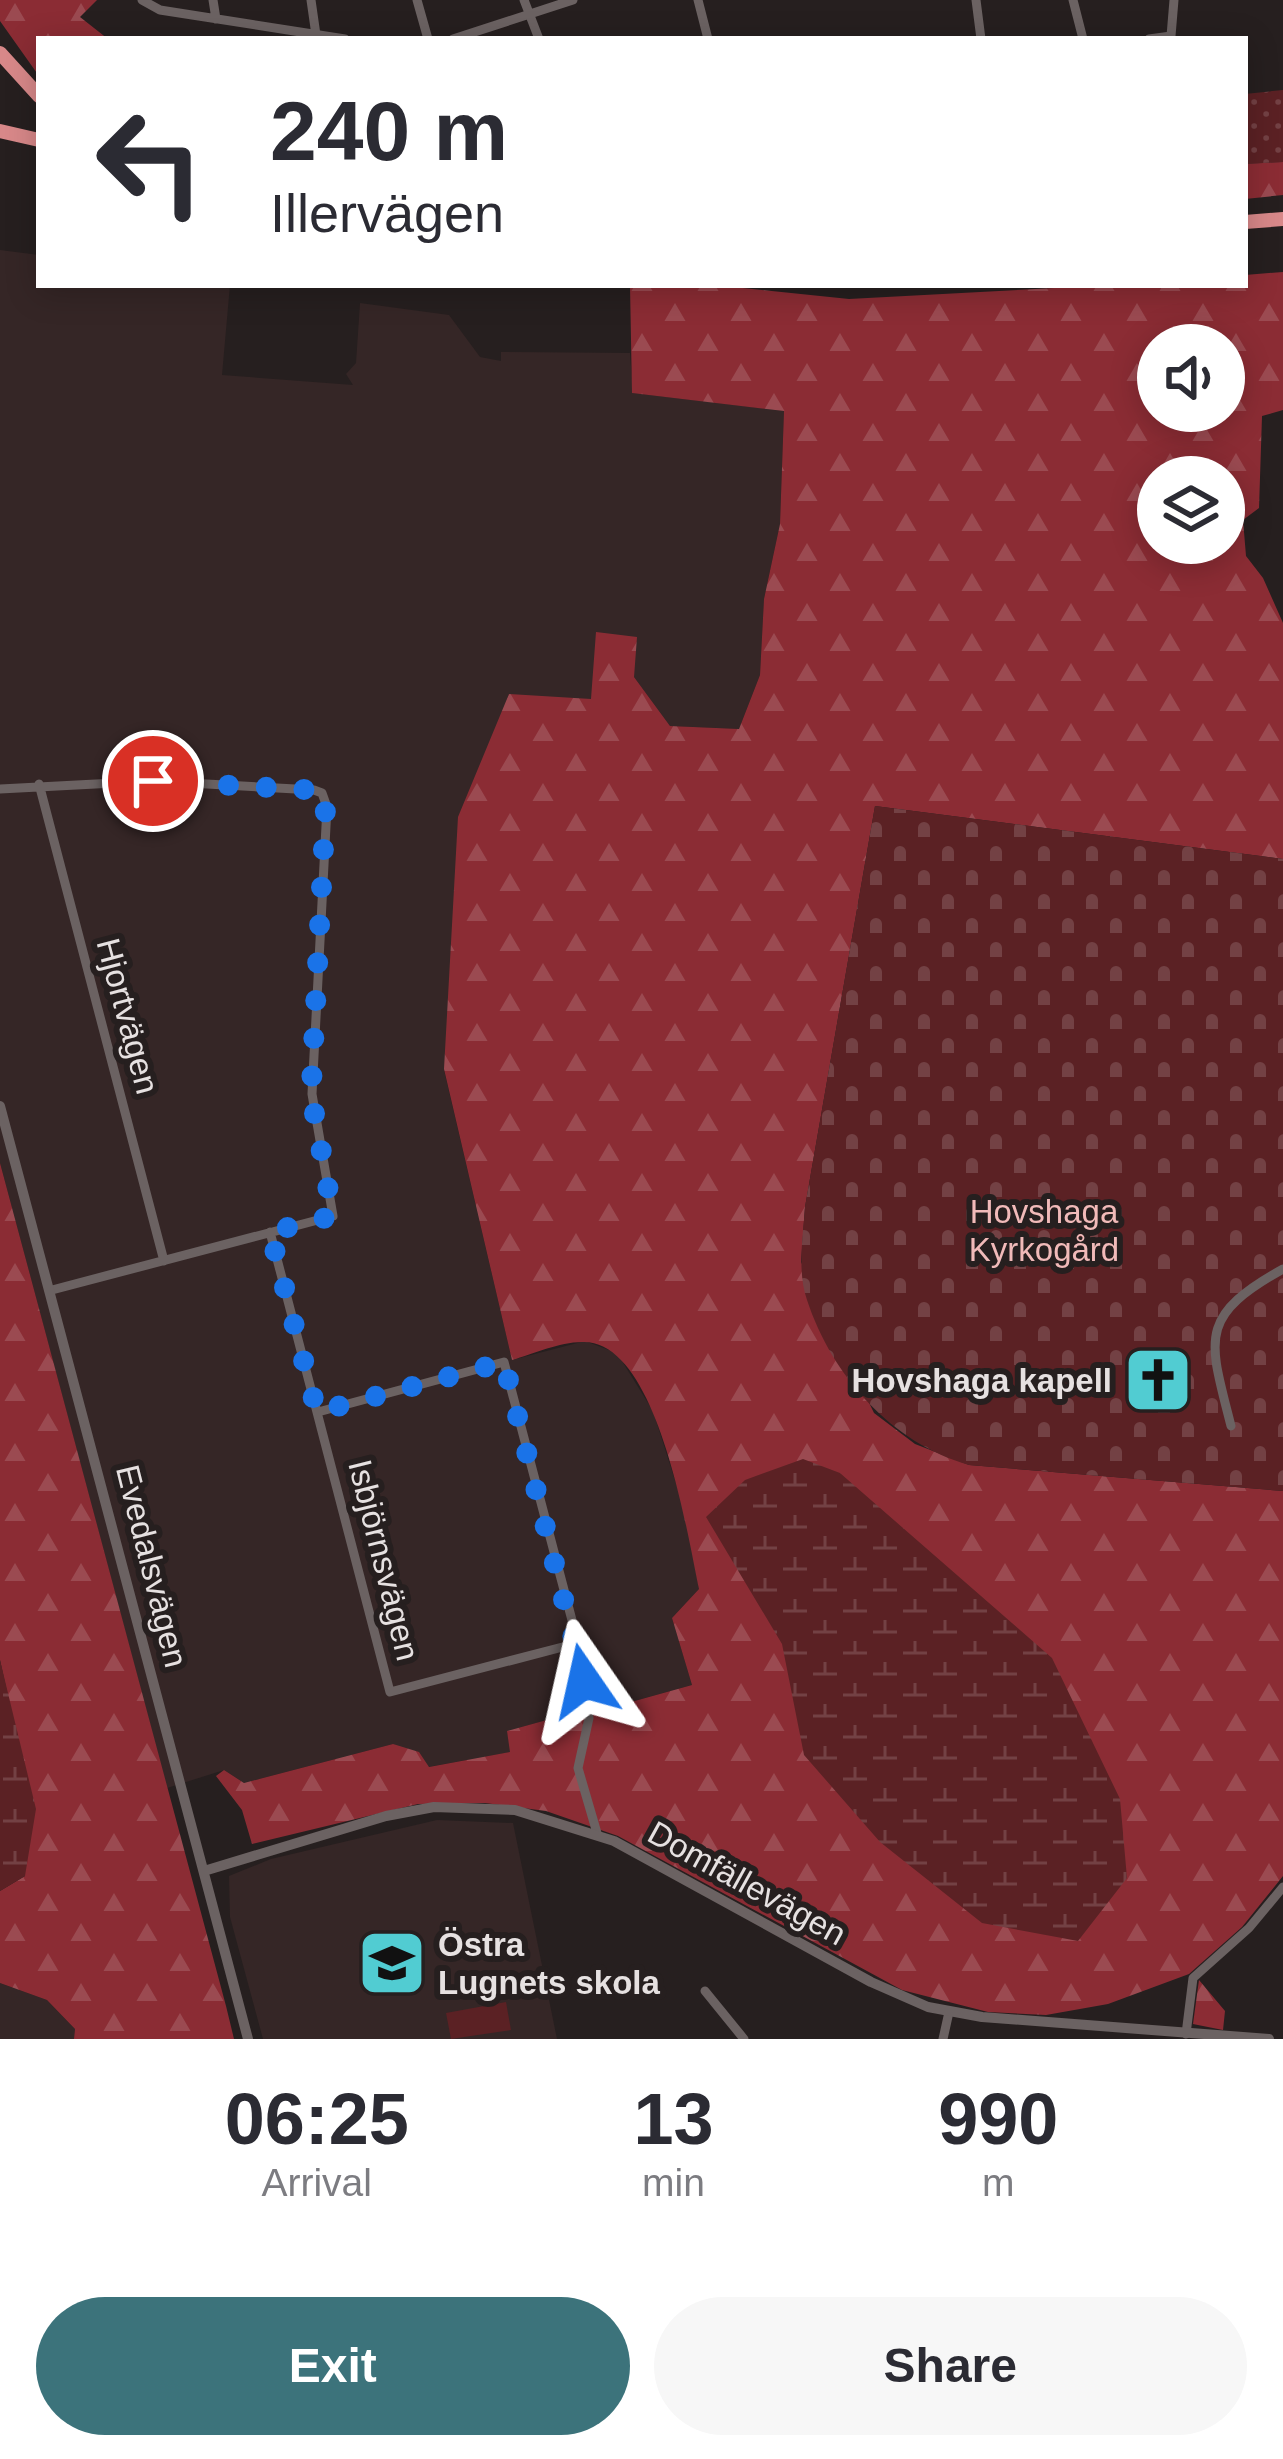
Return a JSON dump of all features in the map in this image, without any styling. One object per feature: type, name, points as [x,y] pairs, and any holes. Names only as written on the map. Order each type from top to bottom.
[{"type":"highway","points":[[0,53],[36,93]]},
{"type":"highway","points":[[0,135],[36,143]]},
{"type":"highway","points":[[1248,217],[1283,214]]},
{"type":"street","points":[[142,0],[160,10],[323,36]]},
{"type":"street","points":[[213,0],[216,20]]},
{"type":"street","points":[[311,0],[316,35]]},
{"type":"street","points":[[417,0],[427,36]]},
{"type":"street","points":[[524,0],[538,36]]},
{"type":"street","points":[[464,36],[573,0]]},
{"type":"street","points":[[698,0],[707,36]]},
{"type":"street","points":[[976,0],[981,36]]},
{"type":"street","points":[[1073,0],[1082,36]]},
{"type":"street","points":[[1171,36],[1174,0]]},
{"type":"street","points":[[0,789],[40,784],[222,784],[314,790],[326,799],[311,1094],[333,1216],[52,1290]]},
{"type":"street","name":"Hjortvägen","points":[[40,784],[164,1261]]},
{"type":"street","name":"Evedalsvägen","points":[[0,1106],[248,2039]]},
{"type":"street","name":"Isbjörnsvägen","points":[[270,1232],[390,1692],[578,1643]]},
{"type":"street","points":[[1231,1426],[1213,1345],[1220,1319],[1240,1293],[1283,1269]]},
{"type":"street","points":[[317,1412],[504,1362],[578,1643],[589,1718],[578,1768],[597,1833]]},
{"type":"street","name":"Domfällevägen","points":[[204,1871],[386,1816],[434,1807],[515,1810],[597,1833],[871,1982],[949,2012],[1269,2039]]},
{"type":"street","points":[[1186,2034],[1193,1978],[1249,1928],[1283,1887]]},
{"type":"street","points":[[705,1991],[745,2039]]},
{"type":"street","points":[[943,2039],[949,2012]]},
{"type":"shaded area","points":[[0,250],[36,255],[36,288],[230,288],[222,375],[353,385],[346,374],[356,363],[360,303],[449,315],[480,357],[501,361],[501,352],[630,353],[633,393],[784,411],[780,524],[764,599],[760,675],[739,729],[670,726],[634,677],[591,700],[444,1070],[512,1360],[585,1341],[617,1353],[653,1411],[686,1515],[699,1589],[672,1618],[692,1685],[606,1709],[594,1665],[573,1713],[507,1731],[511,1752],[428,1767],[393,1744],[244,1783],[224,1770],[167,1788],[0,1163]]},
{"type":"shaded area","name":"Östra Lugnets skola","points":[[437,1820],[513,1823],[557,2039],[263,2039],[230,1917],[229,1876],[271,1859]]},
{"type":"shaded area","points":[[0,1983],[47,2000],[75,2029],[74,2039],[0,2039]]},
{"type":"green space","points":[[0,0],[97,0],[80,17],[104,36],[36,36],[36,72],[0,21]]},
{"type":"green space","points":[[1283,90],[1283,162],[1248,164],[1248,94]]},
{"type":"green space","points":[[1283,162],[1283,195],[1248,199],[1248,164]]},
{"type":"green space","points":[[1283,272],[1283,410],[1262,416],[1259,508],[1245,518],[1245,456],[1137,456],[1137,564],[1245,564],[1245,544],[1246,556],[1263,578],[1283,623],[1283,859],[875,806],[805,1207],[801,1262],[874,1413],[915,1444],[969,1465],[1283,1491],[1283,1876],[1242,1927],[1189,1974],[1108,2004],[1046,2015],[988,2012],[902,1990],[618,1836],[546,1811],[485,1803],[418,1804],[252,1844],[242,1810],[216,1776],[224,1770],[244,1783],[393,1744],[419,1752],[429,1767],[510,1752],[507,1731],[572,1713],[569,1673],[595,1665],[606,1709],[692,1685],[672,1618],[699,1589],[677,1486],[650,1405],[632,1373],[610,1350],[575,1342],[512,1360],[444,1069],[458,817],[509,694],[591,699],[596,632],[637,637],[634,677],[670,726],[739,729],[760,675],[764,599],[780,524],[784,411],[632,393],[630,288],[743,288],[849,299],[1056,288],[1248,288],[1248,275]]},
{"type":"green space","name":"Hovshaga Kyrkogård","points":[[875,806],[1283,859],[1283,1491],[969,1465],[941,1455],[890,1423],[868,1403],[832,1355],[804,1289],[802,1242]]},
{"type":"green space","points":[[0,1163],[234,2039],[74,2039],[75,2029],[47,2000],[0,1983],[0,1891],[25,1876],[11,1710],[0,1660]]},
{"type":"green space","points":[[803,1459],[840,1473],[1052,1658],[1120,1799],[1127,1878],[1078,1941],[982,1923],[880,1842],[804,1755],[782,1644],[706,1517],[745,1480]]},
{"type":"green space","points":[[0,1660],[36,1809],[25,1876],[0,1891]]},
{"type":"green space","points":[[1199,1980],[1225,2011],[1223,2030],[1193,2024]]},
{"type":"green space","points":[[506,2002],[511,2030],[451,2039],[446,2013]]},
{"type":"place","name":"Hovshaga kapell","points":[[1158,1380]]},
{"type":"place","name":"Östra Lugnets skola","points":[[392,1963]]},
{"type":"route","points":[[153,781],[314,790],[326,799],[311,1094],[333,1216],[270,1232],[317,1412],[504,1362],[584,1681]]}]
